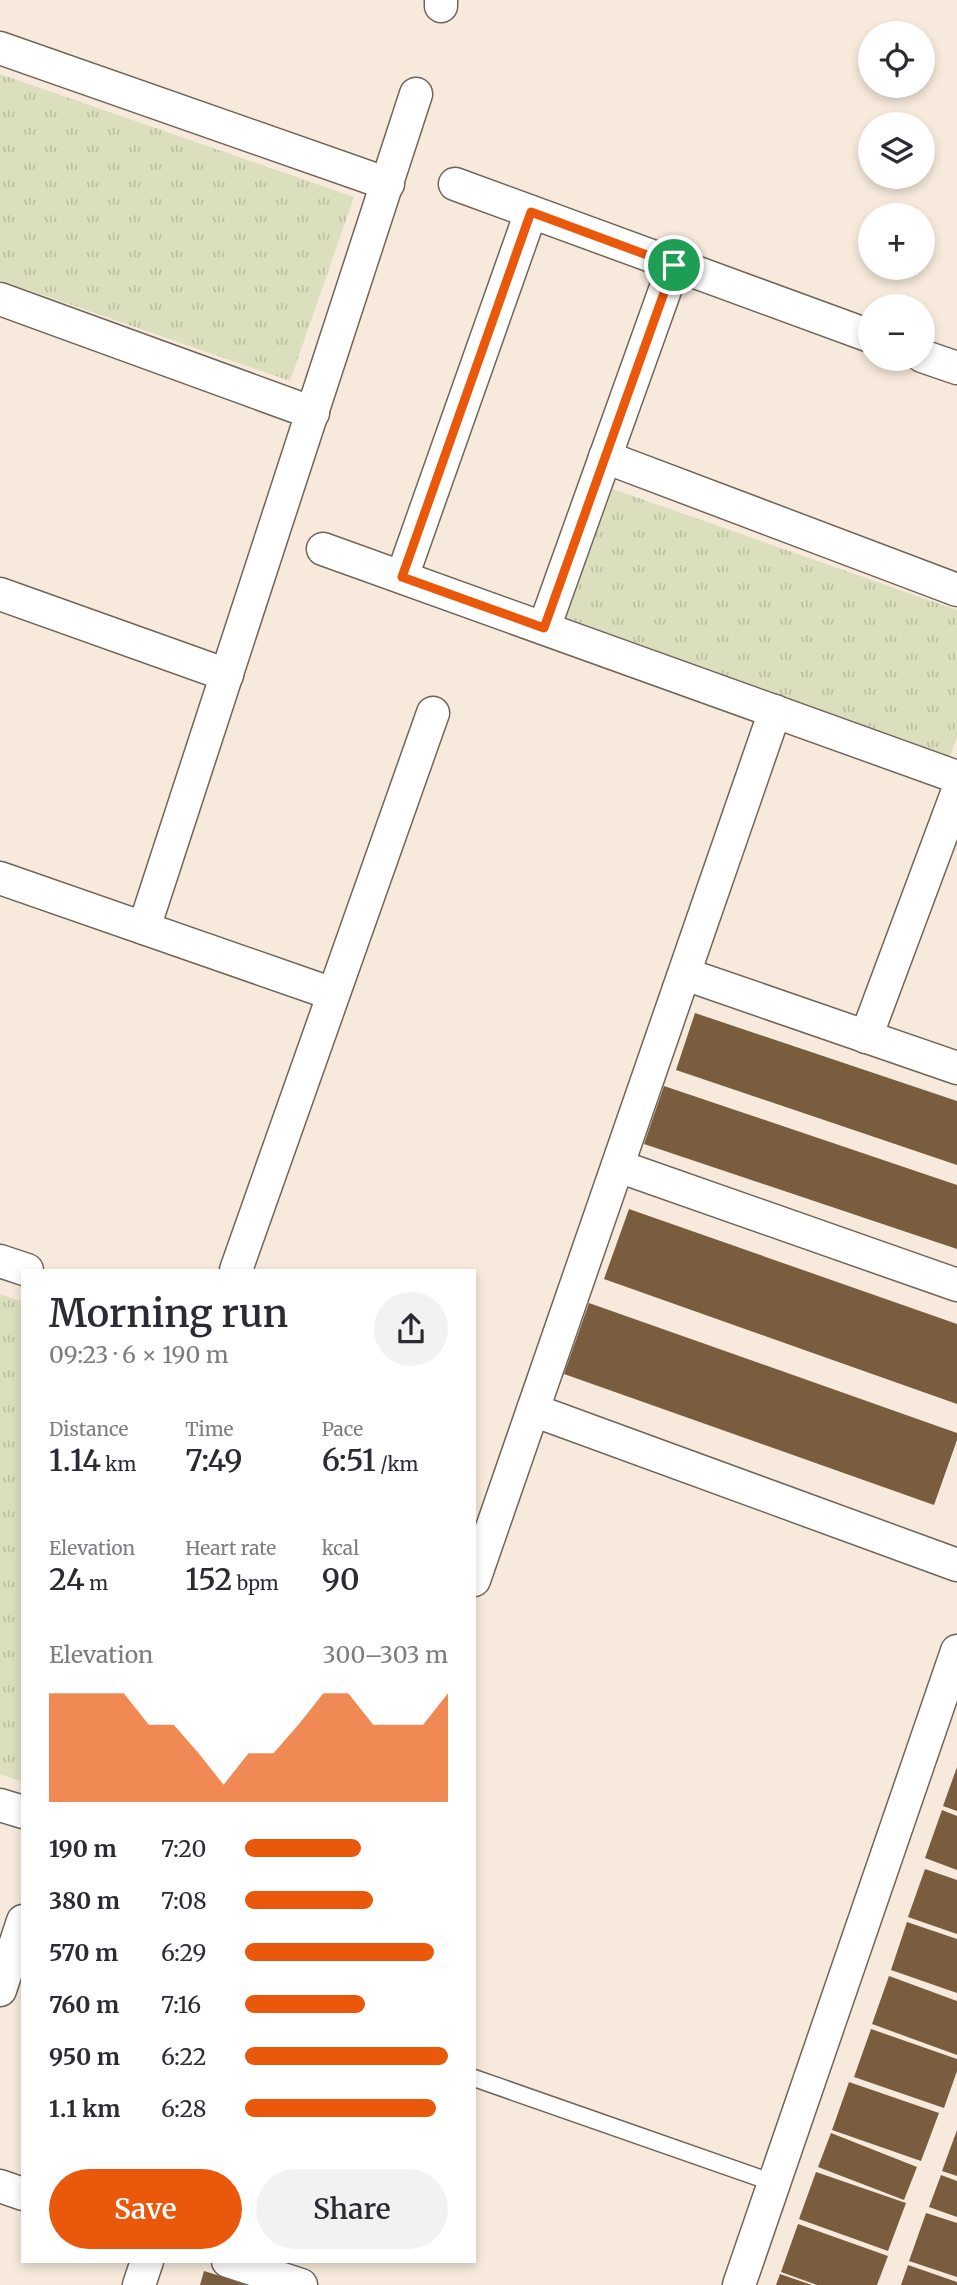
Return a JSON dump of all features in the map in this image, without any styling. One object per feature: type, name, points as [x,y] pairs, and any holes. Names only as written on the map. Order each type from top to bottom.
[{"type":"street","points":[[0,48],[388,184]]},
{"type":"street","points":[[144,928],[416,94]]},
{"type":"street","points":[[456,184],[858,332]]},
{"type":"street","points":[[402,577],[531,212]]},
{"type":"street","points":[[544,628],[674,265]]},
{"type":"street","points":[[0,299],[313,413]]},
{"type":"street","points":[[935,360],[957,368]]},
{"type":"street","points":[[605,457],[957,590]]},
{"type":"street","points":[[323,549],[957,777]]},
{"type":"street","points":[[0,594],[227,675]]},
{"type":"street","points":[[476,1574],[775,711]]},
{"type":"street","points":[[236,1269],[433,713]]},
{"type":"street","points":[[866,1037],[957,793]]},
{"type":"street","points":[[0,878],[333,994]]},
{"type":"street","points":[[685,974],[957,1068]]},
{"type":"street","points":[[618,1166],[957,1286]]},
{"type":"street","points":[[0,1261],[24,1269]]},
{"type":"street","points":[[533,1410],[957,1565]]},
{"type":"street","points":[[738,2285],[946,1721],[957,1651]]},
{"type":"street","points":[[0,1805],[21,1811]]},
{"type":"street","points":[[0,1990],[21,1927]]},
{"type":"street","points":[[0,2186],[21,2193]]},
{"type":"street","points":[[139,2285],[146,2263]]},
{"type":"street","points":[[238,2263],[301,2285]]},
{"type":"lane","points":[[476,2079],[774,2183]]},
{"type":"green space","points":[[0,74],[354,197],[290,381],[0,280]]},
{"type":"green space","points":[[613,489],[957,610],[957,737],[950,757],[565,621]]},
{"type":"green space","points":[[0,1294],[21,1301],[21,1781],[0,1774]]},
{"type":"building","points":[[695,1013],[957,1101],[957,1165],[676,1070]]},
{"type":"building","points":[[664,1086],[957,1185],[957,1249],[644,1144]]},
{"type":"building","points":[[629,1209],[957,1324],[957,1404],[604,1279]]},
{"type":"building","points":[[589,1303],[957,1433],[957,1440],[934,1505],[564,1374]]},
{"type":"building","points":[[957,1767],[957,1811],[943,1806]]},
{"type":"building","points":[[942,1810],[957,1816],[957,1870],[925,1858]]},
{"type":"building","points":[[925,1869],[957,1880],[957,1934],[908,1917]]},
{"type":"building","points":[[907,1922],[957,1939],[957,1993],[891,1970]]},
{"type":"building","points":[[889,1976],[957,2001],[957,2055],[872,2024]]},
{"type":"building","points":[[871,2029],[957,2059],[957,2071],[944,2108],[854,2077]]},
{"type":"building","points":[[849,2082],[939,2113],[921,2161],[832,2130]]},
{"type":"building","points":[[957,2130],[957,2176],[942,2171]]},
{"type":"building","points":[[831,2133],[917,2167],[904,2200],[818,2167]]},
{"type":"building","points":[[816,2172],[906,2203],[888,2251],[799,2219]]},
{"type":"building","points":[[941,2175],[957,2181],[957,2217],[929,2207]]},
{"type":"building","points":[[926,2213],[957,2223],[957,2277],[909,2261]]},
{"type":"building","points":[[798,2224],[888,2256],[877,2285],[817,2285],[781,2272]]},
{"type":"building","points":[[908,2265],[957,2282],[957,2285],[901,2285]]},
{"type":"building","points":[[204,2271],[246,2284],[246,2285],[200,2285]]},
{"type":"building","points":[[780,2274],[812,2285],[776,2285]]},
{"type":"route","points":[[531,212],[674,265],[544,628],[402,577],[531,212]]}]
